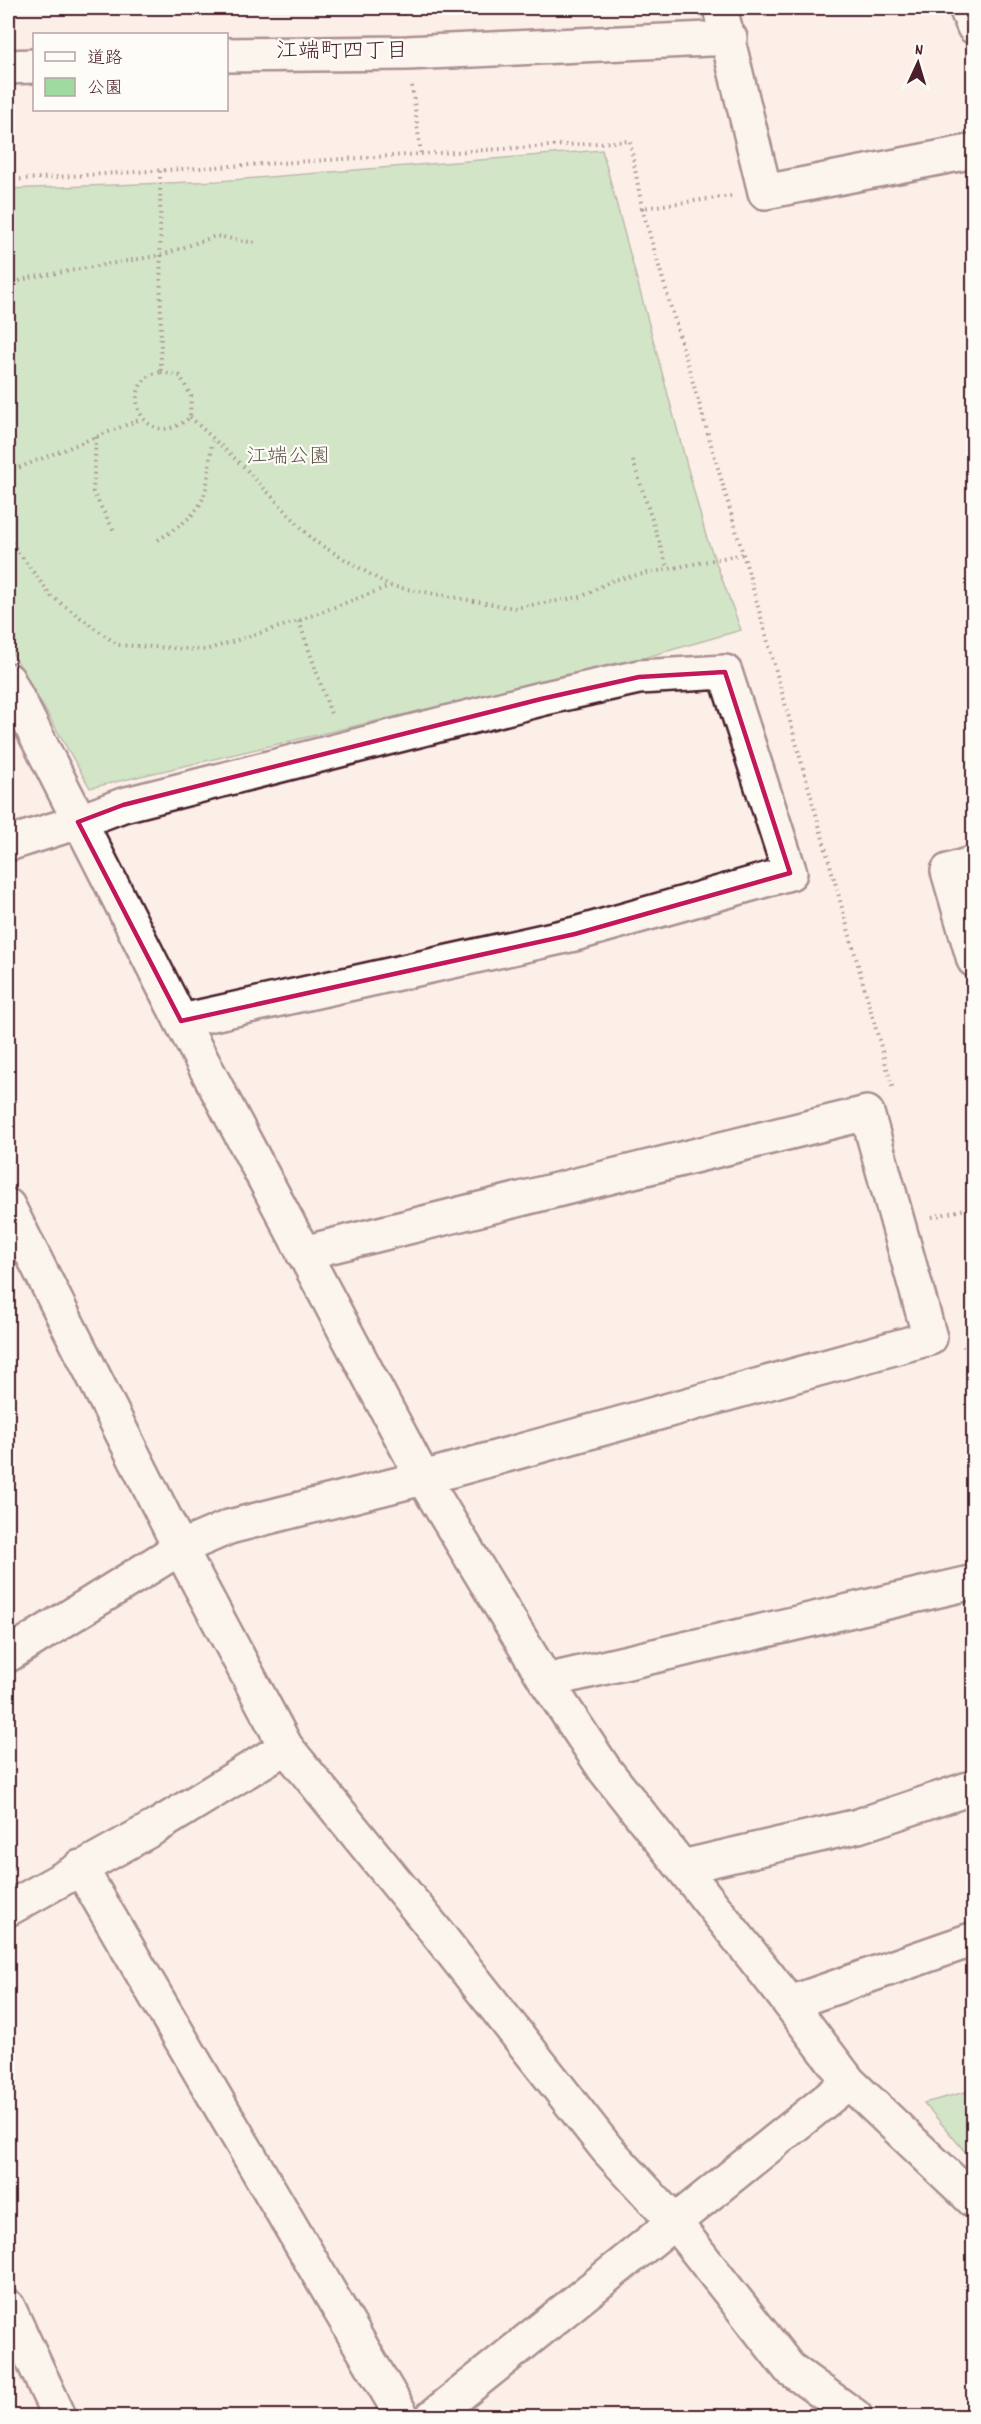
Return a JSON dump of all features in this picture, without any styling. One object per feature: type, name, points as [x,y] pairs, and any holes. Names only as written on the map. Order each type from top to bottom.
[{"type":"street","points":[[720,8],[765,192],[974,152]]},
{"type":"street","points":[[966,8],[974,27]]},
{"type":"street","points":[[228,55],[407,52],[729,38]]},
{"type":"street","points":[[8,67],[33,66]]},
{"type":"street","points":[[8,844],[123,805],[541,699],[639,677],[725,672],[790,873],[575,934],[181,1021]]},
{"type":"street","points":[[8,680],[78,822],[181,1021],[423,1478],[546,1681],[605,1770],[849,2082],[974,2201]]},
{"type":"street","points":[[974,863],[948,871],[974,960]]},
{"type":"street","points":[[8,1656],[180,1548],[229,1527],[423,1478],[930,1338],[867,1113],[303,1253]]},
{"type":"street","points":[[8,1206],[180,1548],[286,1748],[434,1929],[607,2149],[675,2223],[789,2368],[855,2416]]},
{"type":"street","points":[[546,1681],[974,1582]]},
{"type":"street","points":[[8,1909],[157,1826],[286,1748]]},
{"type":"street","points":[[682,1866],[858,1826],[974,1787]]},
{"type":"street","points":[[80,1867],[402,2416]]},
{"type":"street","points":[[790,2004],[974,1939]]},
{"type":"street","points":[[433,2416],[849,2082]]},
{"type":"street","points":[[8,2307],[59,2416]]},
{"type":"path","points":[[8,180],[630,141],[642,208],[743,554],[894,1092]]},
{"type":"path","points":[[160,171],[161,372]]},
{"type":"path","points":[[642,208],[765,192]]},
{"type":"path","points":[[8,285],[28,278],[162,255],[216,236],[256,243]]},
{"type":"path","points":[[190,417],[173,428],[150,426],[141,419],[137,408],[137,393],[147,379],[161,372],[174,373],[185,381],[191,396],[190,417],[212,440],[244,467],[314,541],[390,586],[514,608],[581,597],[613,580],[743,554]]},
{"type":"path","points":[[8,472],[141,419]]},
{"type":"path","points":[[96,437],[93,492],[114,531]]},
{"type":"path","points":[[158,540],[186,523],[205,500],[212,440]]},
{"type":"path","points":[[633,461],[668,569]]},
{"type":"path","points":[[8,538],[51,596],[118,645],[206,650],[299,621],[390,586]]},
{"type":"path","points":[[299,621],[343,750]]},
{"type":"path","points":[[929,1218],[974,1207]]},
{"type":"path","points":[[964,1344],[974,1378]]},
{"type":"highlighted area","points":[[725,672],[790,873],[575,934],[181,1021],[78,822],[123,805],[541,699],[639,677]]},
{"type":"green space","name":"江端公園","points":[[602,150],[706,536],[741,630],[633,661],[90,788],[8,645],[8,189],[219,181]]},
{"type":"green space","points":[[974,2090],[973,2161],[924,2103]]},
{"type":"district","name":"江端町四丁目","points":[[342,49]]}]
